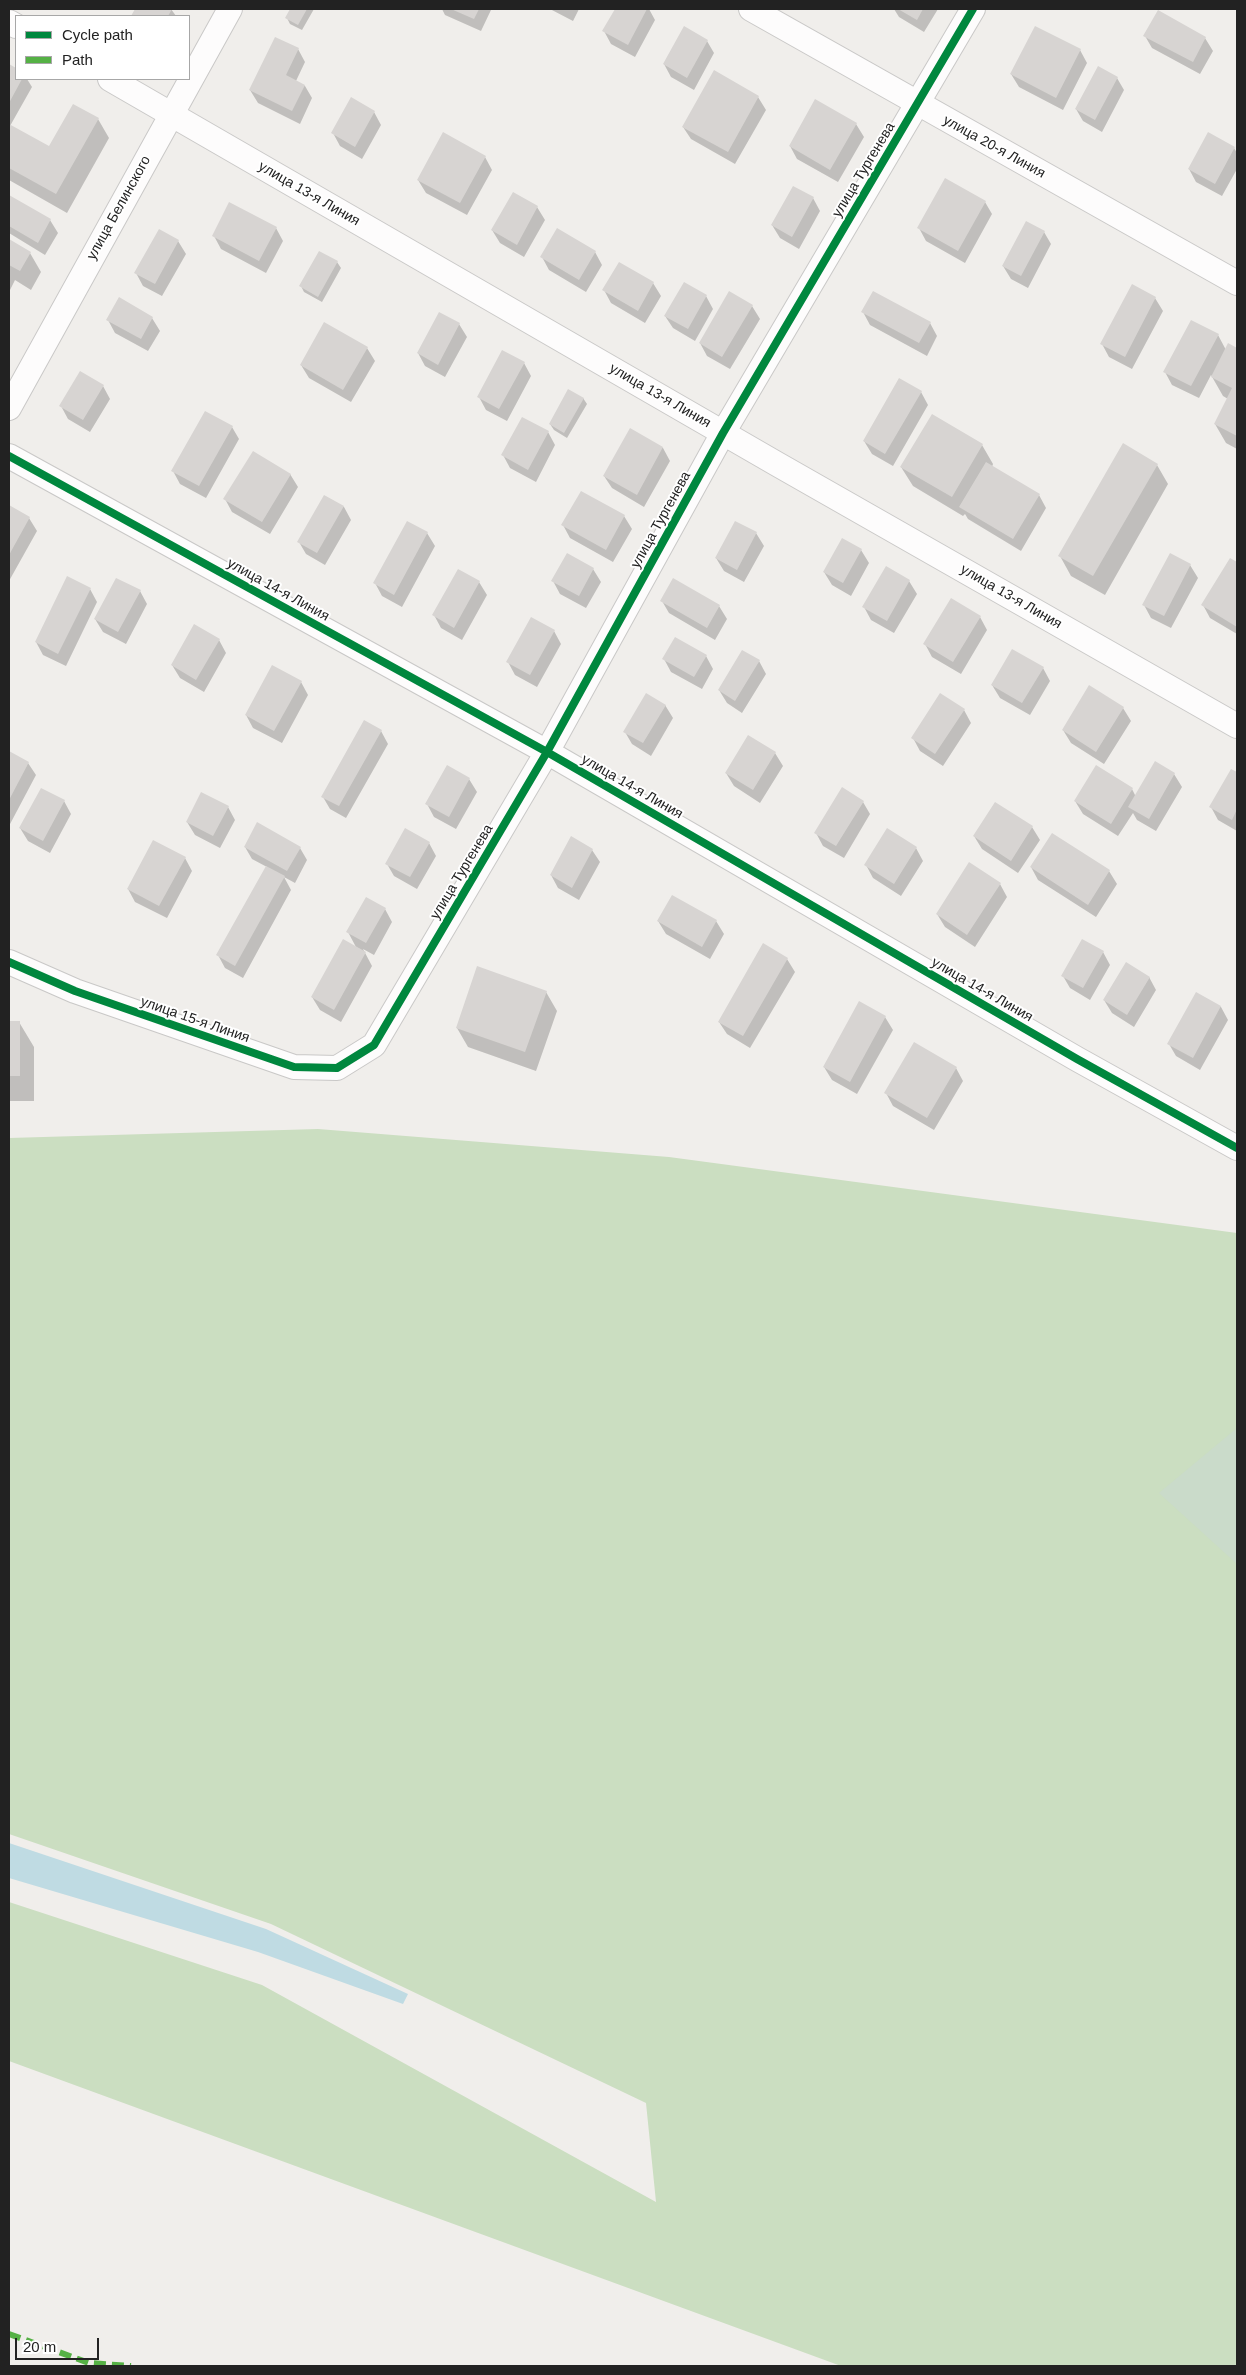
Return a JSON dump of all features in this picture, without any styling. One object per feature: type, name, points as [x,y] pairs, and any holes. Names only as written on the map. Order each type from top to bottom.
[{"type":"street","name":"улица Белинского","points":[[9,408],[230,9]]},
{"type":"street","name":"улица 20-я Линия","points":[[751,9],[1237,283]]},
{"type":"street","name":"улица Тургенева","points":[[374,1045],[547,752],[723,433],[918,104],[972,9]]},
{"type":"street","name":"улица 13-я Линия","points":[[112,80],[723,433],[1237,726]]},
{"type":"street","name":"улица 14-я Линия","points":[[9,456],[547,752],[1077,1059],[1237,1148]]},
{"type":"street","name":"улица 15-я Линия","points":[[9,962],[74,991],[294,1068],[337,1068],[374,1045]]},
{"type":"green space","points":[[318,1129],[669,1157],[1237,1233],[1237,2366],[841,2366],[9,2061],[9,1902],[262,1985],[656,2202],[646,2103],[271,1924],[9,1834],[9,1138]]},
{"type":"green space","points":[[1237,1428],[1237,1564],[1159,1493]]},
{"type":"water","points":[[9,1843],[266,1929],[408,1994],[403,2004],[258,1952],[9,1878]]},
{"type":"building","points":[[135,9],[172,9],[169,15],[132,15]]},
{"type":"building","points":[[290,9],[307,9],[298,25],[285,18]]},
{"type":"building","points":[[451,9],[479,9],[474,19]]},
{"type":"building","points":[[615,9],[647,9],[628,45],[602,31]]},
{"type":"building","points":[[898,9],[923,9],[917,20]]},
{"type":"building","points":[[1158,10],[1206,37],[1193,62],[1143,36]]},
{"type":"building","points":[[684,26],[708,40],[687,78],[663,64]]},
{"type":"building","points":[[1035,26],[1081,49],[1056,98],[1010,74]]},
{"type":"building","points":[[275,37],[299,48],[286,75],[305,85],[292,111],[249,90]]},
{"type":"building","points":[[9,64],[15,67],[15,80],[21,80],[9,103]]},
{"type":"building","points":[[1098,66],[1118,77],[1095,120],[1075,109]]},
{"type":"building","points":[[714,70],[759,96],[728,152],[682,127]]},
{"type":"building","points":[[351,97],[375,111],[355,147],[331,133]]},
{"type":"building","points":[[815,99],[857,123],[830,170],[789,146]]},
{"type":"building","points":[[73,104],[99,118],[56,194],[9,168],[9,124],[49,146]]},
{"type":"building","points":[[443,132],[486,156],[460,203],[417,180]]},
{"type":"building","points":[[1208,132],[1235,147],[1215,184],[1188,169]]},
{"type":"building","points":[[945,178],[986,201],[958,251],[917,228]]},
{"type":"building","points":[[793,186],[814,197],[792,237],[771,225]]},
{"type":"building","points":[[513,192],[538,206],[517,245],[491,230]]},
{"type":"building","points":[[9,195],[51,219],[38,243],[9,226]]},
{"type":"building","points":[[229,202],[277,227],[259,261],[212,236]]},
{"type":"building","points":[[1026,221],[1045,231],[1021,276],[1002,266]]},
{"type":"building","points":[[557,228],[596,251],[579,280],[540,257]]},
{"type":"building","points":[[159,229],[179,240],[155,284],[134,273]]},
{"type":"building","points":[[9,239],[31,252],[20,271],[9,265]]},
{"type":"building","points":[[319,251],[338,261],[318,297],[299,286]]},
{"type":"building","points":[[619,262],[654,282],[638,311],[602,290]]},
{"type":"building","points":[[684,282],[707,295],[688,329],[664,316]]},
{"type":"building","points":[[1132,284],[1156,297],[1125,357],[1100,344]]},
{"type":"building","points":[[729,291],[753,305],[722,357],[699,343]]},
{"type":"building","points":[[873,291],[931,322],[919,343],[861,312]]},
{"type":"building","points":[[119,297],[153,317],[141,339],[106,320]]},
{"type":"building","points":[[439,312],[460,323],[438,365],[417,353]]},
{"type":"building","points":[[1191,320],[1219,334],[1191,386],[1163,372]]},
{"type":"building","points":[[324,322],[368,347],[343,390],[300,365]]},
{"type":"building","points":[[1228,343],[1237,348],[1237,436],[1214,424],[1232,388],[1211,377]]},
{"type":"building","points":[[502,350],[525,362],[499,409],[477,397]]},
{"type":"building","points":[[80,371],[104,385],[83,420],[59,406]]},
{"type":"building","points":[[899,378],[922,391],[885,454],[863,441]]},
{"type":"building","points":[[568,389],[584,398],[564,433],[549,424]]},
{"type":"building","points":[[205,411],[233,426],[199,486],[171,471]]},
{"type":"building","points":[[932,414],[983,444],[952,497],[900,467]]},
{"type":"building","points":[[522,417],[549,431],[528,470],[501,455]]},
{"type":"building","points":[[630,428],[663,447],[637,495],[603,476]]},
{"type":"building","points":[[1123,443],[1158,464],[1093,576],[1058,556]]},
{"type":"building","points":[[253,451],[291,474],[262,522],[223,499]]},
{"type":"building","points":[[986,462],[1040,494],[1013,539],[959,507]]},
{"type":"building","points":[[581,491],[625,515],[606,550],[561,525]]},
{"type":"building","points":[[324,495],[344,506],[317,553],[297,542]]},
{"type":"building","points":[[9,505],[30,517],[9,555]]},
{"type":"building","points":[[407,521],[428,532],[394,595],[373,583]]},
{"type":"building","points":[[735,521],[757,532],[737,570],[715,558]]},
{"type":"building","points":[[842,538],[862,549],[843,583],[823,572]]},
{"type":"building","points":[[567,553],[594,568],[579,596],[551,581]]},
{"type":"building","points":[[1170,553],[1191,564],[1164,616],[1142,605]]},
{"type":"building","points":[[1230,558],[1237,562],[1237,627],[1201,605]]},
{"type":"building","points":[[886,566],[910,580],[887,621],[862,607]]},
{"type":"building","points":[[458,569],[480,581],[454,628],[432,615]]},
{"type":"building","points":[[67,576],[91,588],[58,654],[35,642]]},
{"type":"building","points":[[116,578],[141,590],[118,632],[94,619]]},
{"type":"building","points":[[673,578],[720,605],[707,628],[660,601]]},
{"type":"building","points":[[951,598],[981,616],[953,662],[923,644]]},
{"type":"building","points":[[531,617],[555,630],[530,675],[506,662]]},
{"type":"building","points":[[194,624],[220,639],[196,680],[171,665]]},
{"type":"building","points":[[675,637],[707,655],[694,677],[662,659]]},
{"type":"building","points":[[1012,649],[1044,667],[1022,703],[991,685]]},
{"type":"building","points":[[742,650],[760,660],[735,701],[718,690]]},
{"type":"building","points":[[272,665],[302,681],[274,731],[245,715]]},
{"type":"building","points":[[1089,685],[1124,707],[1096,752],[1062,730]]},
{"type":"building","points":[[646,693],[666,705],[643,743],[623,732]]},
{"type":"building","points":[[940,693],[965,709],[935,754],[911,738]]},
{"type":"building","points":[[364,720],[382,730],[339,806],[321,797]]},
{"type":"building","points":[[748,735],[776,752],[753,790],[725,773]]},
{"type":"building","points":[[9,751],[29,762],[9,800]]},
{"type":"building","points":[[1155,761],[1175,773],[1149,819],[1128,807]]},
{"type":"building","points":[[447,765],[470,778],[449,817],[425,804]]},
{"type":"building","points":[[1096,765],[1133,788],[1111,824],[1074,801]]},
{"type":"building","points":[[1231,769],[1237,772],[1237,809],[1232,820],[1209,807]]},
{"type":"building","points":[[842,787],[864,801],[836,846],[814,833]]},
{"type":"building","points":[[41,788],[65,800],[43,841],[19,828]]},
{"type":"building","points":[[201,792],[229,806],[213,836],[186,822]]},
{"type":"building","points":[[995,802],[1033,826],[1011,861],[973,836]]},
{"type":"building","points":[[257,822],[301,847],[287,871],[244,847]]},
{"type":"building","points":[[405,828],[430,842],[410,877],[385,864]]},
{"type":"building","points":[[887,828],[917,847],[894,884],[864,865]]},
{"type":"building","points":[[1052,833],[1110,870],[1088,905],[1030,867]]},
{"type":"building","points":[[571,836],[593,849],[572,888],[550,875]]},
{"type":"building","points":[[153,840],[186,857],[159,906],[127,889]]},
{"type":"building","points":[[969,862],[1001,883],[967,935],[936,914]]},
{"type":"building","points":[[266,866],[285,876],[235,966],[216,955]]},
{"type":"building","points":[[672,895],[717,920],[702,947],[657,921]]},
{"type":"building","points":[[366,897],[386,908],[366,943],[346,932]]},
{"type":"building","points":[[343,939],[366,952],[334,1010],[311,997]]},
{"type":"building","points":[[1082,939],[1104,951],[1083,988],[1061,976]]},
{"type":"building","points":[[763,943],[788,958],[743,1036],[718,1022]]},
{"type":"building","points":[[1126,962],[1150,977],[1127,1015],[1103,1000]]},
{"type":"building","points":[[477,966],[547,991],[525,1052],[456,1028]]},
{"type":"building","points":[[1196,992],[1221,1006],[1193,1058],[1167,1044]]},
{"type":"building","points":[[859,1001],[886,1016],[850,1082],[823,1067]]},
{"type":"building","points":[[9,1021],[20,1021],[20,1076],[9,1076]]},
{"type":"building","points":[[914,1042],[957,1067],[927,1118],[884,1093]]},
{"type":"marked path","points":[[9,2334],[89,2363],[131,2366]]},
{"type":"cycle path","points":[[9,962],[75,991],[294,1067],[337,1068],[374,1045],[547,752],[723,433],[973,9]]},
{"type":"cycle path","points":[[9,456],[547,752],[1077,1059],[1237,1148]]}]
